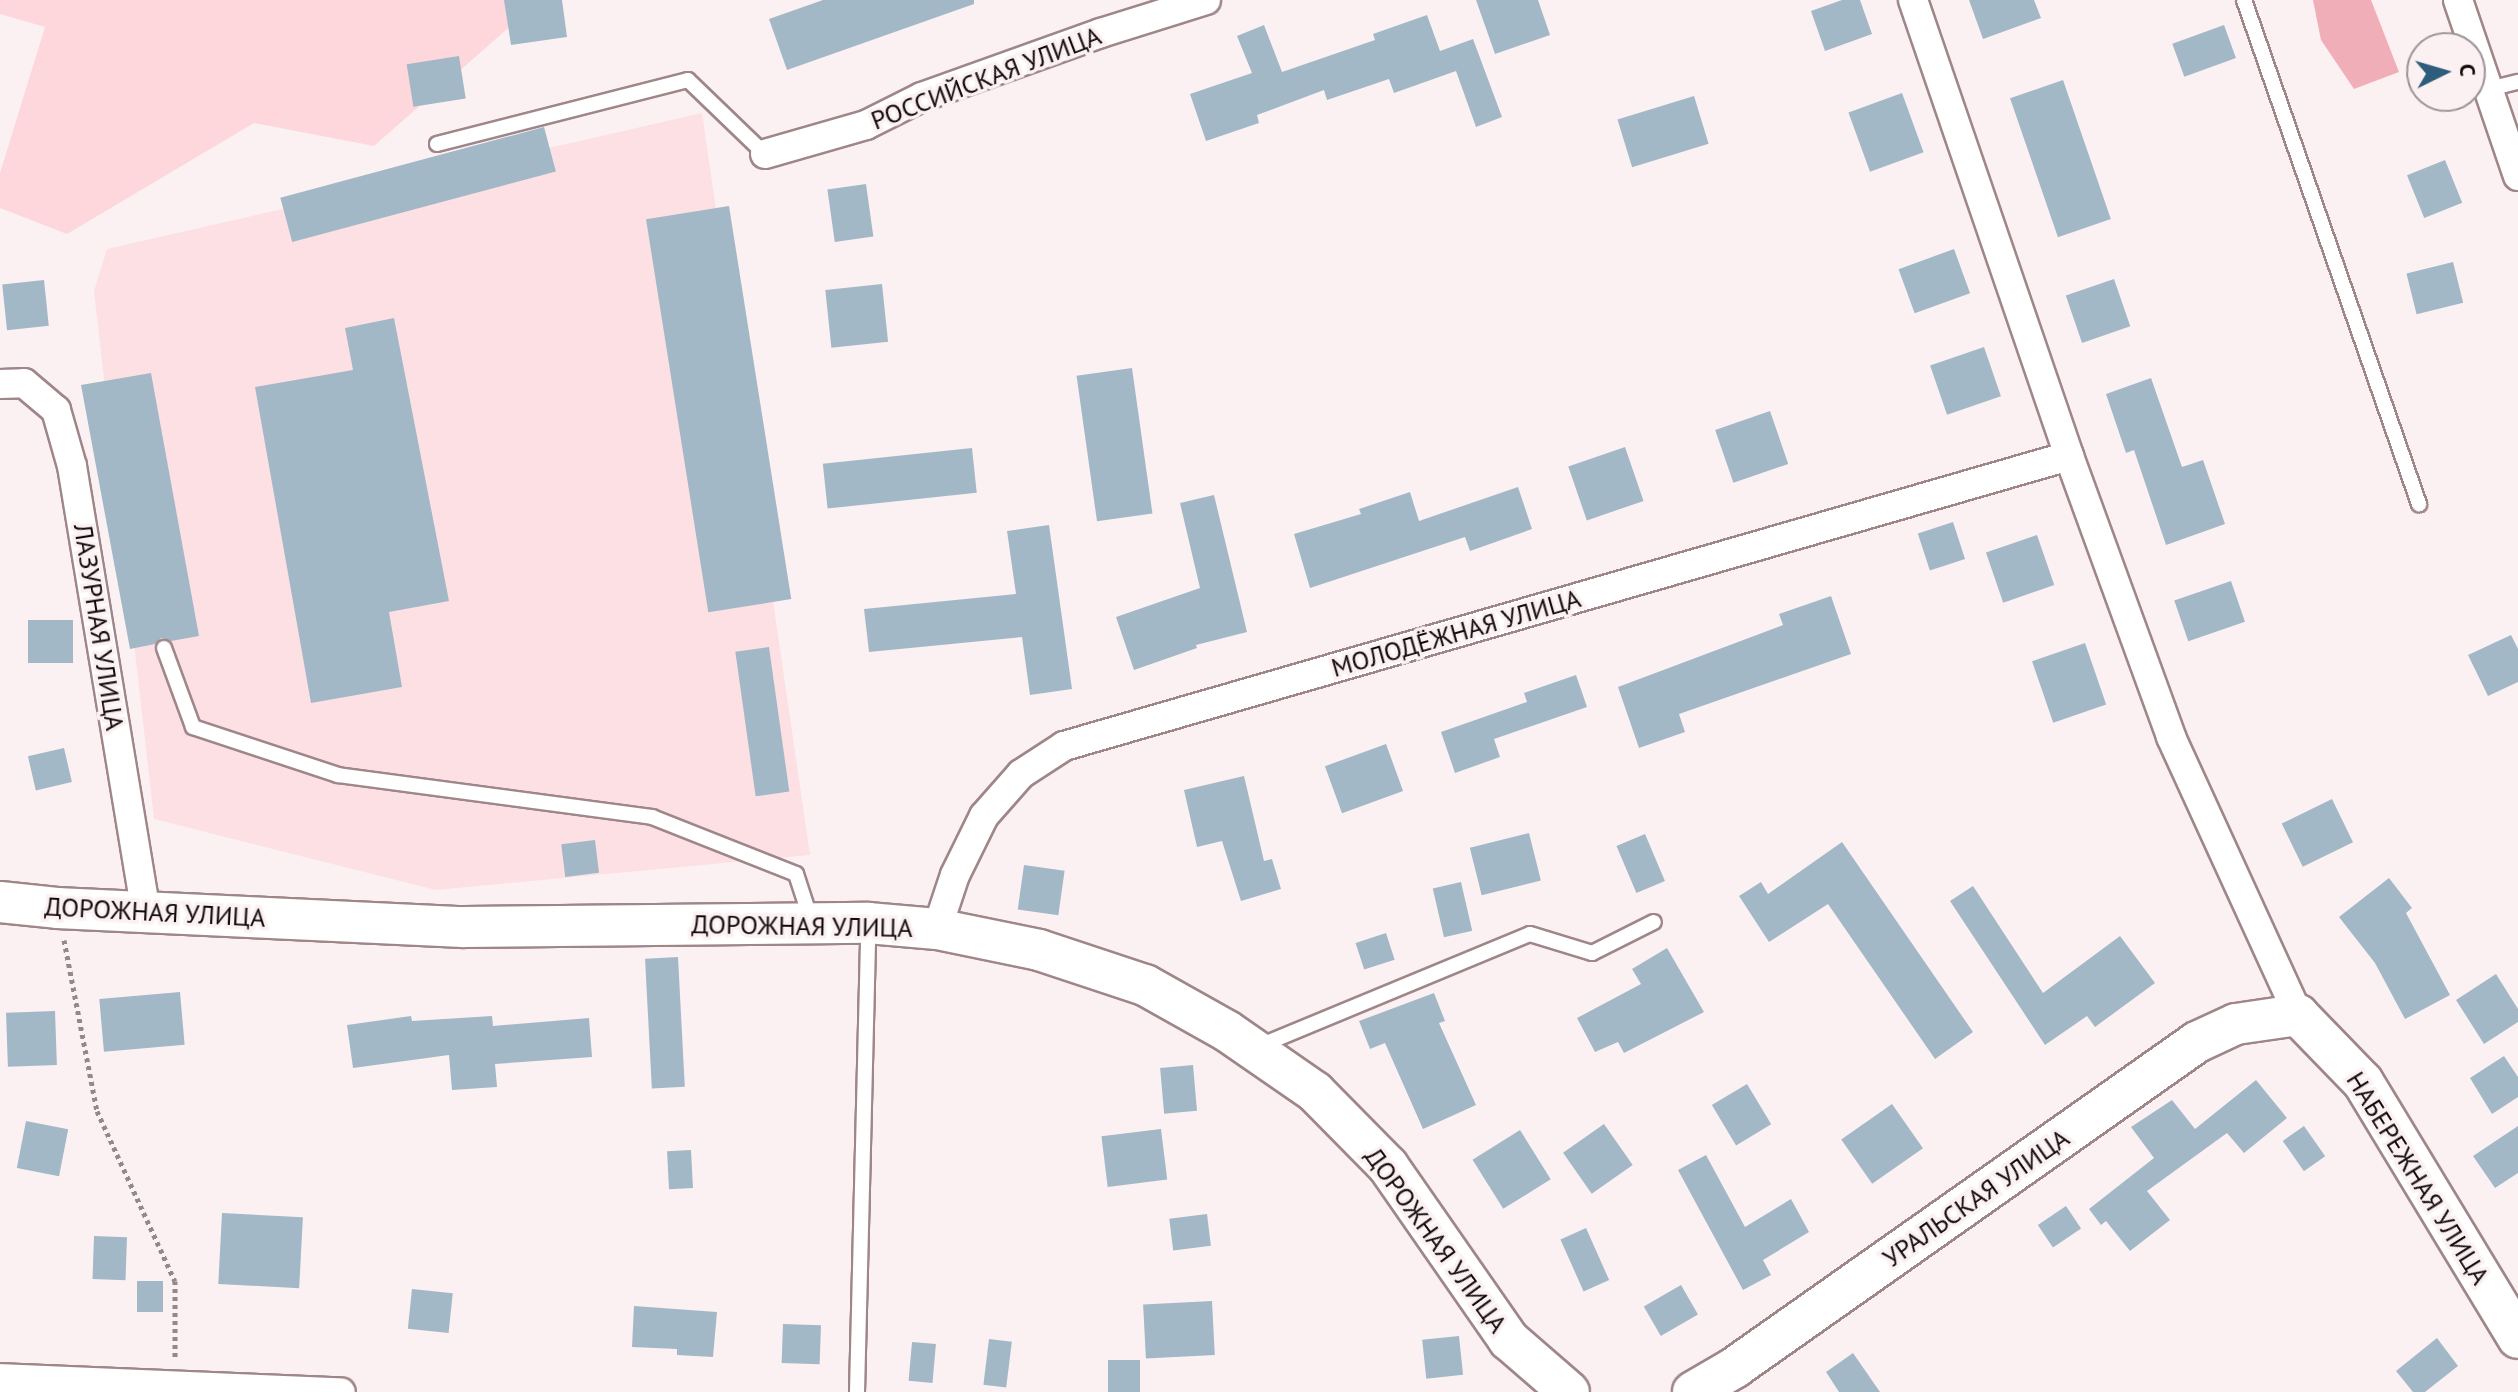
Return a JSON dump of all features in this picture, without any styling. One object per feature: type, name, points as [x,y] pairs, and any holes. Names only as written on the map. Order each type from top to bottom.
[{"type":"street","name":"РОССИЙСКАЯ УЛИЦА","points":[[765,154],[866,125],[922,97],[1101,33],[1206,0]]},
{"type":"street","points":[[1913,0],[2069,456],[2171,737],[2282,1017]]},
{"type":"street","points":[[2458,0],[2518,176]]},
{"type":"street","name":"ЛАЗУРНАЯ УЛИЦА","points":[[0,384],[24,383],[56,410],[72,466],[146,911]]},
{"type":"street","name":"МОЛОДЁЖНАЯ УЛИЦА","points":[[937,929],[955,875],[984,816],[1021,774],[1064,746],[2069,456]]},
{"type":"street","name":"ДОРОЖНАЯ УЛИЦА","points":[[0,902],[57,908],[463,927],[812,921],[868,923],[937,929],[1039,950],[1145,985],[1252,1049],[1315,1092],[1388,1166],[1509,1340],[1569,1392]]},
{"type":"street","name":"НАБЕРЕЖНАЯ УЛИЦА","points":[[2282,1017],[2363,1082],[2518,1338]]},
{"type":"street","name":"УРАЛЬСКАЯ УЛИЦА","points":[[1693,1392],[1734,1368],[2197,1042],[2236,1024],[2282,1017]]},
{"type":"street","points":[[0,1378],[341,1392]]},
{"type":"lane","points":[[2244,0],[2419,504]]},
{"type":"lane","points":[[437,144],[688,80],[765,154]]},
{"type":"lane","points":[[2489,89],[2518,82]]},
{"type":"lane","points":[[164,648],[193,727],[338,775],[652,817],[796,874],[812,921]]},
{"type":"lane","points":[[1252,1049],[1530,934],[1592,953],[1654,922]]},
{"type":"lane","points":[[857,1392],[868,923]]},
{"type":"path","points":[[57,908],[97,1111],[175,1281],[174,1385]]},
{"type":"shaded area","points":[[0,0],[540,0],[374,146],[254,123],[67,234],[0,208],[0,173],[45,27],[0,14]]},
{"type":"shaded area","points":[[2313,0],[2371,0],[2399,72],[2354,89],[2321,40]]},
{"type":"shaded area","points":[[702,113],[810,855],[436,890],[154,819],[94,291],[107,249]]},
{"type":"building","points":[[504,0],[562,0],[567,37],[511,45]]},
{"type":"building","points":[[823,0],[974,0],[974,4],[787,70],[769,19]]},
{"type":"building","points":[[1476,0],[1538,0],[1550,35],[1495,54]]},
{"type":"building","points":[[1842,0],[1860,0],[1872,34],[1825,51],[1811,11]]},
{"type":"building","points":[[1969,0],[2034,0],[2041,18],[1983,39]]},
{"type":"building","points":[[1427,15],[1440,51],[1473,39],[1502,117],[1476,127],[1456,71],[1394,93],[1389,79],[1327,100],[1324,90],[1257,115],[1259,123],[1206,141],[1190,94],[1252,73],[1237,36],[1264,25],[1282,72],[1375,40],[1373,34]]},
{"type":"building","points":[[2224,25],[2236,58],[2184,77],[2172,44]]},
{"type":"building","points":[[459,56],[466,98],[413,107],[407,64]]},
{"type":"building","points":[[2063,80],[2111,219],[2058,237],[2010,98]]},
{"type":"building","points":[[1902,93],[1924,152],[1870,172],[1848,112]]},
{"type":"building","points":[[1694,96],[1709,144],[1632,167],[1617,119]]},
{"type":"building","points":[[544,127],[556,171],[292,242],[280,198]]},
{"type":"building","points":[[2445,160],[2462,203],[2424,218],[2407,175]]},
{"type":"building","points":[[866,184],[873,236],[835,242],[827,189]]},
{"type":"building","points":[[729,206],[791,599],[708,612],[646,219]]},
{"type":"building","points":[[1954,249],[1970,293],[1915,313],[1899,269]]},
{"type":"building","points":[[2453,262],[2463,303],[2417,314],[2406,274]]},
{"type":"building","points":[[2114,279],[2130,326],[2082,343],[2066,296]]},
{"type":"building","points":[[44,280],[49,326],[7,330],[2,284]]},
{"type":"building","points":[[882,284],[888,342],[831,348],[825,290]]},
{"type":"building","points":[[394,318],[449,601],[389,612],[402,687],[311,703],[255,387],[353,370],[345,328]]},
{"type":"building","points":[[1984,347],[2001,396],[1947,415],[1930,366]]},
{"type":"building","points":[[1132,368],[1152,514],[1097,521],[1077,376]]},
{"type":"building","points":[[151,373],[199,636],[171,641],[161,638],[155,644],[130,649],[81,385]]},
{"type":"building","points":[[2151,378],[2182,467],[2203,460],[2225,524],[2166,545],[2134,450],[2126,453],[2106,394]]},
{"type":"building","points":[[1770,411],[1788,464],[1733,483],[1715,430]]},
{"type":"building","points":[[1625,447],[1644,501],[1587,520],[1568,467]]},
{"type":"building","points":[[972,448],[977,493],[828,508],[823,464]]},
{"type":"building","points":[[1518,487],[1532,529],[1470,551],[1465,537],[1310,588],[1294,534],[1361,514],[1359,509],[1410,492],[1419,521]]},
{"type":"building","points":[[1214,495],[1247,632],[1196,645],[1197,648],[1134,670],[1116,617],[1200,588],[1180,503]]},
{"type":"building","points":[[1953,522],[1965,559],[1930,571],[1918,533]]},
{"type":"building","points":[[1049,525],[1072,689],[1030,695],[1022,637],[869,652],[864,609],[1016,594],[1007,531]]},
{"type":"building","points":[[2037,535],[2054,585],[2003,603],[1986,553]]},
{"type":"building","points":[[2231,581],[2245,622],[2188,641],[2174,601]]},
{"type":"building","points":[[1831,596],[1851,654],[1679,714],[1685,732],[1639,748],[1618,687],[1783,625],[1779,614]]},
{"type":"building","points":[[28,620],[73,620],[73,663],[28,663]]},
{"type":"building","points":[[2511,635],[2518,649],[2518,682],[2488,696],[2468,655]]},
{"type":"building","points":[[2085,643],[2106,704],[2053,723],[2032,661]]},
{"type":"building","points":[[769,647],[789,792],[756,796],[735,652]]},
{"type":"building","points":[[1576,675],[1587,707],[1494,739],[1500,757],[1455,773],[1441,732],[1527,702],[1524,693]]},
{"type":"building","points":[[1386,744],[1403,791],[1342,813],[1325,766]]},
{"type":"building","points":[[64,748],[72,782],[36,790],[28,756]]},
{"type":"building","points":[[1244,776],[1264,861],[1272,859],[1281,889],[1241,901],[1222,841],[1197,847],[1184,790]]},
{"type":"building","points":[[2332,799],[2353,842],[2303,867],[2282,824]]},
{"type":"building","points":[[1529,833],[1541,881],[1482,895],[1470,848]]},
{"type":"building","points":[[1645,834],[1665,881],[1636,893],[1616,846]]},
{"type":"building","points":[[595,840],[599,873],[565,877],[561,844]]},
{"type":"building","points":[[1842,842],[1973,1032],[1935,1059],[1828,904],[1769,942],[1739,896],[1761,882],[1768,894]]},
{"type":"building","points":[[1024,865],[1065,871],[1058,915],[1018,910]]},
{"type":"building","points":[[2389,878],[2412,908],[2406,913],[2450,995],[2405,1019],[2375,963],[2339,917]]},
{"type":"building","points":[[1461,882],[1472,931],[1444,937],[1433,889]]},
{"type":"building","points":[[1973,886],[2043,993],[2120,936],[2155,983],[2095,1027],[2087,1016],[2045,1045],[1950,901]]},
{"type":"building","points":[[1386,933],[1395,960],[1364,970],[1356,943]]},
{"type":"building","points":[[1667,948],[1704,1012],[1624,1053],[1618,1042],[1595,1052],[1577,1018],[1641,984],[1632,969]]},
{"type":"building","points":[[678,957],[685,1087],[652,1089],[645,959]]},
{"type":"building","points":[[2496,974],[2518,1009],[2518,1022],[2484,1044],[2456,1000]]},
{"type":"building","points":[[180,992],[185,1045],[104,1052],[99,999]]},
{"type":"building","points":[[1434,993],[1445,1021],[1439,1023],[1476,1105],[1423,1129],[1385,1043],[1370,1049],[1359,1021]]},
{"type":"building","points":[[55,1011],[57,1065],[8,1067],[6,1013]]},
{"type":"building","points":[[411,1016],[412,1021],[492,1016],[493,1026],[589,1018],[592,1057],[495,1064],[497,1087],[452,1090],[449,1055],[353,1068],[347,1025]]},
{"type":"building","points":[[2504,1056],[2518,1077],[2518,1097],[2492,1114],[2470,1078]]},
{"type":"building","points":[[1193,1065],[1197,1111],[1164,1114],[1160,1068]]},
{"type":"building","points":[[2256,1080],[2287,1118],[2244,1153],[2227,1133],[2147,1191],[2170,1220],[2130,1251],[2106,1221],[2101,1225],[2089,1209],[2154,1158],[2131,1127],[2172,1100],[2195,1129]]},
{"type":"building","points":[[1747,1084],[1771,1124],[1736,1145],[1712,1105]]},
{"type":"building","points":[[1892,1104],[1923,1148],[1872,1184],[1841,1140]]},
{"type":"building","points":[[26,1121],[68,1129],[59,1176],[17,1168]]},
{"type":"building","points":[[1604,1124],[1633,1165],[1592,1194],[1563,1153]]},
{"type":"building","points":[[2304,1126],[2325,1156],[2304,1171],[2283,1141]]},
{"type":"building","points":[[2518,1126],[2518,1173],[2495,1188],[2473,1156]]},
{"type":"building","points":[[1161,1129],[1167,1180],[1108,1187],[1101,1136]]},
{"type":"building","points":[[1520,1130],[1551,1179],[1503,1209],[1473,1160]]},
{"type":"building","points":[[691,1150],[693,1188],[669,1189],[667,1151]]},
{"type":"building","points":[[1706,1155],[1745,1227],[1791,1199],[1809,1232],[1763,1260],[1771,1275],[1743,1290],[1678,1170]]},
{"type":"building","points":[[2066,1206],[2081,1228],[2053,1247],[2038,1225]]},
{"type":"building","points":[[222,1213],[303,1217],[299,1288],[218,1284]]},
{"type":"building","points":[[1207,1214],[1211,1246],[1173,1250],[1169,1219]]},
{"type":"building","points":[[1586,1228],[1609,1280],[1584,1291],[1560,1239]]},
{"type":"building","points":[[94,1236],[127,1237],[125,1280],[92,1279]]},
{"type":"building","points":[[137,1281],[163,1281],[163,1312],[137,1312]]},
{"type":"building","points":[[1681,1285],[1698,1314],[1661,1336],[1644,1306]]},
{"type":"building","points":[[412,1289],[453,1293],[449,1333],[408,1329]]},
{"type":"building","points":[[1212,1301],[1215,1355],[1146,1359],[1143,1305]]},
{"type":"building","points":[[634,1306],[717,1312],[713,1357],[677,1355],[677,1349],[632,1347]]},
{"type":"building","points":[[783,1324],[821,1325],[820,1364],[782,1363]]},
{"type":"building","points":[[1459,1336],[1463,1375],[1426,1379],[1422,1340]]},
{"type":"building","points":[[2437,1338],[2458,1366],[2425,1392],[2413,1392],[2396,1371]]},
{"type":"building","points":[[989,1339],[1012,1342],[1006,1387],[983,1385]]},
{"type":"building","points":[[912,1342],[936,1344],[933,1383],[909,1381]]},
{"type":"building","points":[[1853,1353],[1880,1392],[1839,1392],[1826,1372]]},
{"type":"building","points":[[1108,1360],[1140,1360],[1140,1392],[1108,1392]]}]
